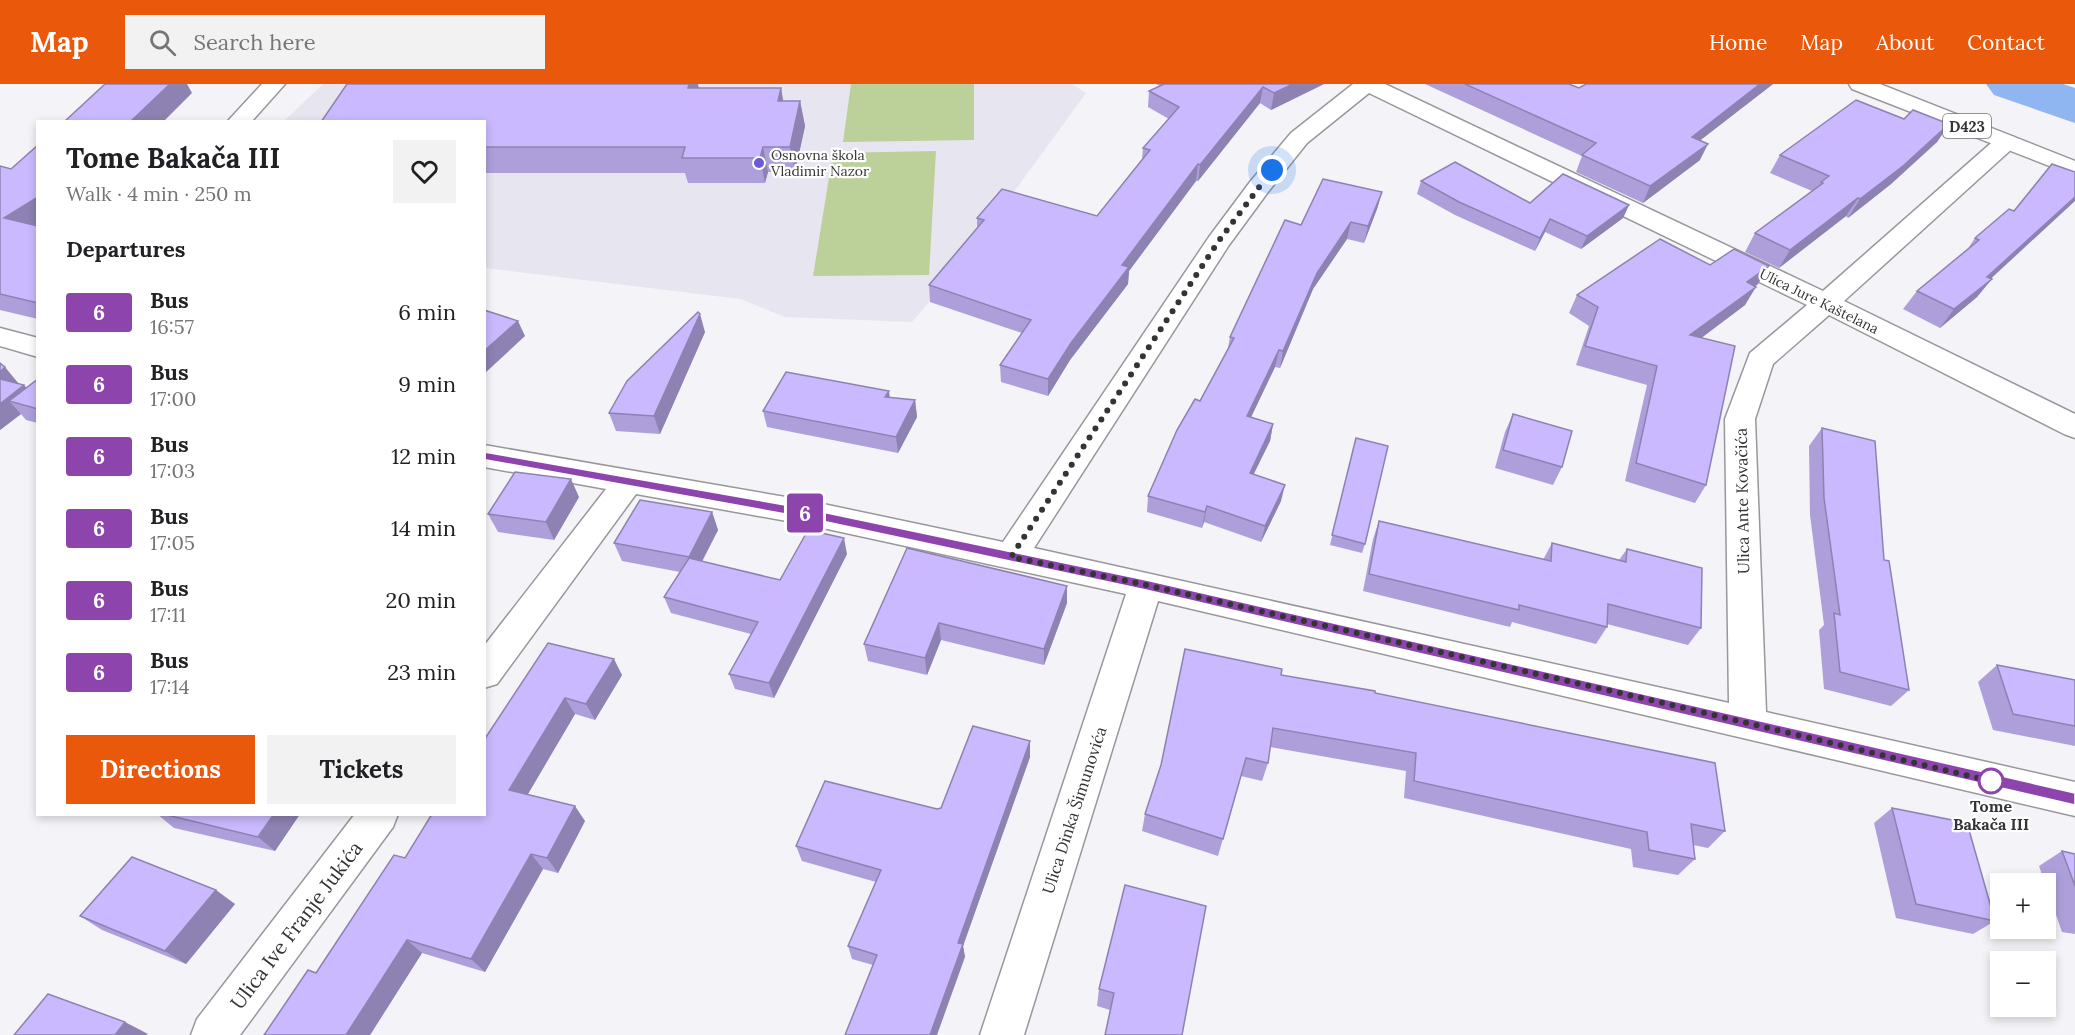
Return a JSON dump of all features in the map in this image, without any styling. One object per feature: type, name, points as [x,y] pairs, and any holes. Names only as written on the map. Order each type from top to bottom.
[{"type":"street","points":[[240,120],[274,84]]},
{"type":"street","points":[[1011,557],[1218,242],[1259,187],[1299,138],[1367,84]]},
{"type":"street","name":"Ulica Jure Kaštelana","points":[[1367,84],[1826,303],[2075,427]]},
{"type":"street","name":"D423","points":[[1860,84],[2075,169]]},
{"type":"street","name":"Ulica Ante Kovačića","points":[[1748,722],[1740,419],[1760,360],[2006,141]]},
{"type":"street","points":[[0,337],[36,347]]},
{"type":"street","points":[[486,456],[808,513],[1146,585],[2075,799]]},
{"type":"street","points":[[486,671],[630,480]]},
{"type":"street","name":"Ulica Dinka Šimunovića","points":[[1002,1035],[1146,585]]},
{"type":"street","name":"Ulica Ive Franje Jukića","points":[[213,1035],[377,816]]},
{"type":"shaded area","name":"Osnovna škola Vladimir Nazor","points":[[323,84],[1072,84],[1086,93],[957,270],[912,322],[785,317],[740,299],[486,268],[486,120],[285,120]]},
{"type":"green space","points":[[851,84],[974,84],[974,140],[843,142]]},
{"type":"green space","points":[[936,151],[929,275],[813,276],[833,153]]},
{"type":"building","points":[[105,84],[170,84],[132,120],[66,120]]},
{"type":"building","points":[[347,84],[689,84],[688,88],[781,88],[778,101],[800,101],[790,147],[763,147],[760,158],[682,158],[685,147],[486,147],[486,120],[322,120]]},
{"type":"building","points":[[1164,84],[1293,84],[1274,93],[1263,87],[1200,165],[1198,164],[1122,265],[1129,267],[1071,343],[1048,379],[1000,365],[1031,320],[929,285],[984,220],[977,218],[1002,189],[1097,216],[1150,150],[1143,148],[1179,107],[1149,91]]},
{"type":"building","points":[[1465,84],[1569,84],[1579,88],[1586,84],[1760,84],[1692,137],[1708,144],[1650,186],[1582,155],[1596,143]]},
{"type":"building","points":[[1856,100],[1904,119],[1913,110],[1949,124],[1903,166],[1790,250],[1755,233],[1823,183],[1821,182],[1829,176],[1780,155]]},
{"type":"building","points":[[36,147],[36,198],[4,218],[36,226],[36,303],[0,294],[0,166],[11,169]]},
{"type":"building","points":[[1455,162],[1530,203],[1563,174],[1629,205],[1587,236],[1550,219],[1540,238],[1459,202],[1421,181]]},
{"type":"building","points":[[2052,164],[2075,172],[2075,197],[1987,277],[1992,279],[1954,309],[1917,291],[1979,240],[1975,238],[2009,209],[2014,211]]},
{"type":"building","points":[[1323,179],[1382,192],[1368,226],[1351,222],[1317,273],[1283,351],[1279,350],[1247,416],[1273,424],[1250,473],[1285,485],[1265,526],[1207,506],[1205,512],[1148,496],[1177,430],[1195,399],[1200,401],[1234,338],[1230,337],[1285,220],[1301,225]]},
{"type":"building","points":[[1660,239],[1710,265],[1734,249],[1769,266],[1747,282],[1756,287],[1690,335],[1735,346],[1706,485],[1636,463],[1657,366],[1585,346],[1598,307],[1577,295]]},
{"type":"building","points":[[486,311],[518,321],[486,349]]},
{"type":"building","points":[[698,312],[700,314],[654,416],[609,413],[627,381]]},
{"type":"building","points":[[786,372],[889,391],[885,397],[915,400],[896,437],[763,411]]},
{"type":"building","points":[[0,379],[24,385],[0,404]]},
{"type":"building","points":[[36,381],[36,408],[9,401]]},
{"type":"building","points":[[1513,414],[1572,431],[1562,467],[1503,450]]},
{"type":"building","points":[[1822,428],[1875,441],[1884,560],[1889,561],[1909,690],[1840,672],[1834,613],[1840,615],[1824,498]]},
{"type":"building","points":[[1356,438],[1388,446],[1365,544],[1332,535]]},
{"type":"building","points":[[515,472],[571,479],[546,522],[488,514]]},
{"type":"building","points":[[640,500],[712,512],[689,557],[614,543]]},
{"type":"building","points":[[1379,521],[1551,561],[1552,543],[1626,562],[1627,549],[1702,568],[1701,628],[1608,604],[1607,627],[1519,605],[1519,610],[1369,574]]},
{"type":"building","points":[[808,530],[844,538],[769,683],[729,674],[758,622],[664,597],[689,558],[780,580]]},
{"type":"building","points":[[907,548],[1067,586],[1044,649],[939,623],[925,658],[864,644]]},
{"type":"building","points":[[548,643],[614,659],[586,704],[565,698],[509,790],[575,806],[547,858],[531,854],[471,959],[407,940],[346,1035],[264,1035],[308,970],[316,973],[394,855],[405,858],[431,816],[486,816],[486,737]]},
{"type":"building","points":[[1185,649],[1282,669],[1281,675],[1375,691],[1375,693],[1715,763],[1725,831],[1691,824],[1695,859],[1649,850],[1647,832],[1414,781],[1416,753],[1273,728],[1268,763],[1246,758],[1223,839],[1145,814],[1161,765]]},
{"type":"building","points":[[1997,665],[2075,680],[2075,726],[2013,714]]},
{"type":"building","points":[[973,726],[1030,741],[958,943],[963,944],[930,1035],[845,1035],[877,955],[848,946],[881,870],[796,846],[825,781],[937,809],[941,808]]},
{"type":"building","points":[[1892,808],[1967,823],[1990,904],[1990,920],[1916,904]]},
{"type":"building","points":[[171,816],[273,816],[258,837]]},
{"type":"building","points":[[2062,851],[2075,854],[2075,886]]},
{"type":"building","points":[[132,857],[216,890],[165,951],[80,916]]},
{"type":"building","points":[[1125,885],[1206,906],[1182,1035],[1105,1035],[1114,993],[1099,989]]},
{"type":"building","points":[[48,994],[125,1022],[115,1035],[14,1035]]},
{"type":"waterway","points":[[2013,84],[2075,107]]},
{"type":"bus line","name":"6","points":[[486,456],[808,513],[1146,585],[2075,799]]},
{"type":"place","name":"Osnovna škola Vladimir Nazor","points":[[759,163]]},
{"type":"place","name":"Tome Bakača III","points":[[1991,781]]},
{"type":"route","points":[[1272,170],[1218,242],[1011,557],[1146,585],[1748,722],[1991,781]]}]
